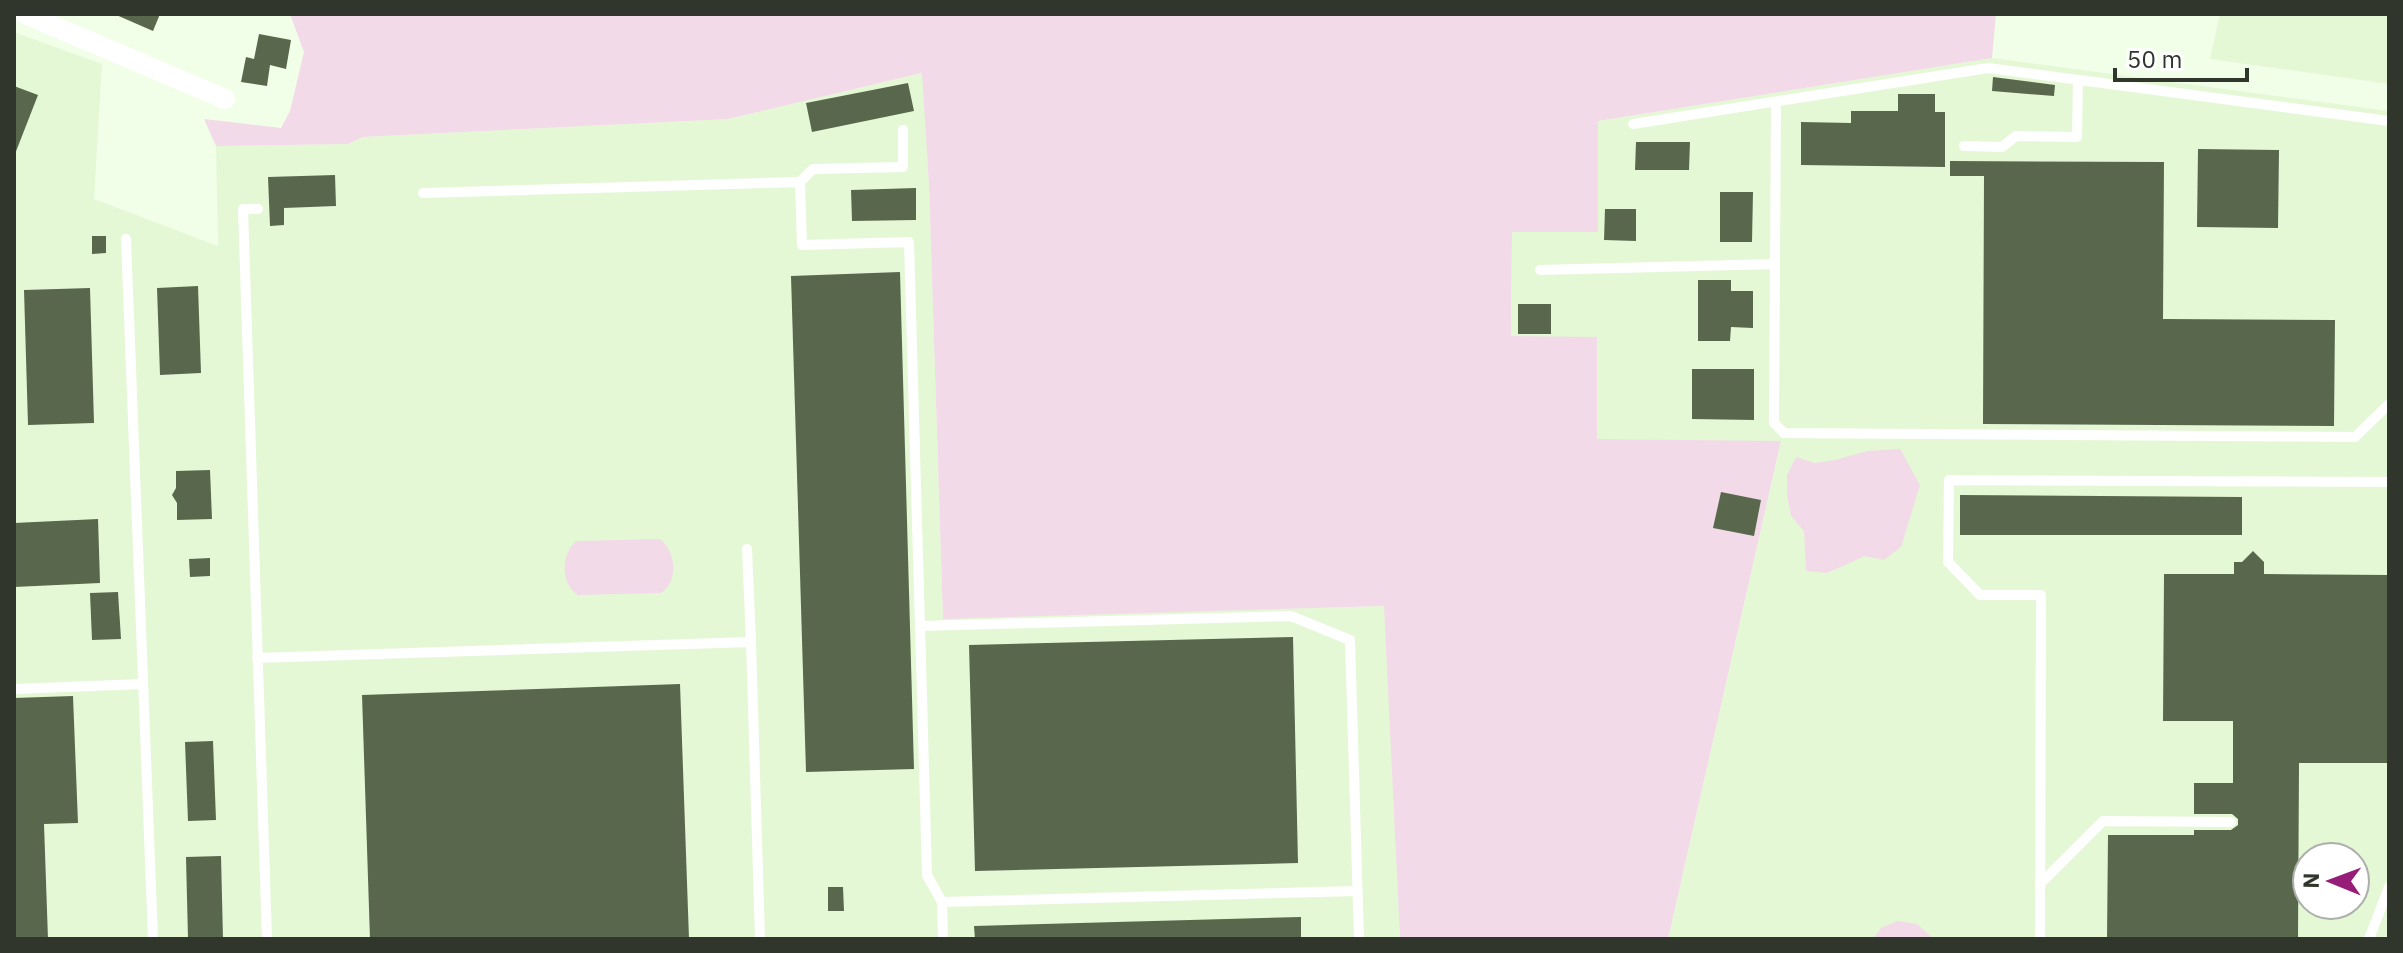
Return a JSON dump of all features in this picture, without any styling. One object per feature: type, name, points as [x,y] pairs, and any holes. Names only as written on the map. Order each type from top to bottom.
[{"type":"street","points":[[25,14],[225,99]]},
{"type":"lane","points":[[1633,124],[1988,68],[2389,121]]},
{"type":"lane","points":[[1964,146],[2002,147],[2016,136],[2077,137],[2078,80]]},
{"type":"lane","points":[[1776,102],[1774,423],[1784,433],[2355,437],[2389,404]]},
{"type":"lane","points":[[423,193],[800,182],[813,169],[903,167],[903,130]]},
{"type":"lane","points":[[800,182],[802,245],[909,242],[927,875],[942,902],[943,939]]},
{"type":"lane","points":[[258,209],[243,209],[267,939]]},
{"type":"lane","points":[[126,239],[153,939]]},
{"type":"lane","points":[[1540,270],[1775,264]]},
{"type":"lane","points":[[2040,939],[2041,595],[1980,595],[1948,562],[1949,480],[2389,482]]},
{"type":"lane","points":[[747,549],[760,939]]},
{"type":"lane","points":[[920,626],[1291,616],[1350,640],[1359,939]]},
{"type":"lane","points":[[257,658],[751,642]]},
{"type":"lane","points":[[14,689],[143,684]]},
{"type":"lane","points":[[2040,884],[2103,821],[2231,822]]},
{"type":"lane","points":[[2369,939],[2389,887]]},
{"type":"lane","points":[[942,902],[1357,891]]},
{"type":"shaded area","points":[[290,14],[1996,14],[1992,58],[1598,121],[1598,232],[1512,232],[1511,336],[1597,337],[1597,439],[1781,441],[1668,939],[1400,939],[1384,606],[943,619],[929,185],[922,73],[728,119],[363,137],[348,144],[216,146],[204,119],[281,128],[290,111],[304,52]]},
{"type":"shaded area","points":[[2220,14],[2389,14],[2389,84],[2210,59]]},
{"type":"shaded area","points":[[14,32],[102,64],[94,199],[218,246],[216,146],[348,144],[363,137],[728,119],[923,73],[943,618],[1385,606],[1400,939],[14,939]]},
{"type":"shaded area","points":[[1992,58],[2389,111],[2389,939],[1668,939],[1781,442],[1597,439],[1511,337],[1512,232],[1598,231],[1598,121]]},
{"type":"shaded area","points":[[1900,449],[1920,485],[1901,547],[1884,560],[1865,556],[1827,573],[1806,571],[1804,531],[1791,516],[1787,495],[1787,475],[1796,457],[1815,463],[1867,451]]},
{"type":"shaded area","points":[[660,539],[669,551],[673,566],[671,581],[661,593],[578,595],[568,584],[565,561],[576,541]]},
{"type":"shaded area","points":[[1897,921],[1917,924],[1934,939],[1873,939],[1881,928]]},
{"type":"building","points":[[114,14],[160,14],[153,31]]},
{"type":"building","points":[[259,34],[291,40],[286,69],[270,65],[267,86],[241,82],[246,57],[254,59]]},
{"type":"building","points":[[1993,77],[2055,85],[2054,96],[1992,91]]},
{"type":"building","points":[[908,83],[914,111],[812,132],[806,103]]},
{"type":"building","points":[[14,86],[38,95],[15,154],[14,154]]},
{"type":"building","points":[[1898,94],[1935,94],[1935,112],[1945,112],[1945,167],[1801,165],[1801,122],[1851,123],[1851,111],[1898,111]]},
{"type":"building","points":[[1636,142],[1690,142],[1689,170],[1635,170]]},
{"type":"building","points":[[2198,149],[2279,150],[2278,228],[2197,227]]},
{"type":"building","points":[[1950,161],[2164,162],[2163,319],[2335,320],[2334,426],[1983,424],[1984,176],[1950,176]]},
{"type":"building","points":[[335,175],[336,206],[284,208],[284,225],[270,226],[268,177]]},
{"type":"building","points":[[916,188],[916,220],[852,221],[851,190]]},
{"type":"building","points":[[1720,192],[1753,192],[1752,242],[1720,242]]},
{"type":"building","points":[[1605,209],[1636,209],[1636,241],[1604,240]]},
{"type":"building","points":[[92,236],[106,236],[106,253],[92,254]]},
{"type":"building","points":[[900,272],[914,769],[806,772],[791,276]]},
{"type":"building","points":[[1698,280],[1731,280],[1731,291],[1753,291],[1753,328],[1731,327],[1730,341],[1698,341]]},
{"type":"building","points":[[198,286],[201,373],[160,375],[157,288]]},
{"type":"building","points":[[90,288],[94,423],[28,425],[24,290]]},
{"type":"building","points":[[1518,304],[1551,304],[1551,334],[1518,334]]},
{"type":"building","points":[[1692,369],[1754,369],[1754,420],[1692,419]]},
{"type":"building","points":[[210,470],[212,519],[177,520],[177,503],[172,495],[176,488],[176,471]]},
{"type":"building","points":[[1721,492],[1761,500],[1754,536],[1713,528]]},
{"type":"building","points":[[1960,495],[2242,497],[2242,535],[1960,535]]},
{"type":"building","points":[[98,519],[100,583],[14,587],[14,523]]},
{"type":"building","points":[[2253,551],[2264,562],[2264,574],[2389,575],[2389,763],[2299,763],[2299,841],[2291,841],[2291,921],[2298,921],[2298,939],[2107,939],[2108,835],[2194,835],[2194,830],[2231,830],[2238,825],[2238,819],[2232,814],[2194,814],[2194,783],[2233,783],[2233,721],[2163,721],[2164,574],[2234,574],[2234,562],[2242,562]]},
{"type":"building","points":[[210,558],[210,576],[190,577],[189,559]]},
{"type":"building","points":[[118,592],[121,639],[92,640],[90,593]]},
{"type":"building","points":[[1293,637],[1298,863],[975,871],[969,645]]},
{"type":"building","points":[[680,684],[689,939],[370,939],[362,695]]},
{"type":"building","points":[[73,696],[78,823],[44,824],[48,939],[14,939],[14,698]]},
{"type":"building","points":[[213,741],[216,820],[188,821],[185,742]]},
{"type":"building","points":[[221,856],[223,939],[188,939],[186,857]]},
{"type":"building","points":[[828,887],[843,887],[844,911],[828,911]]},
{"type":"building","points":[[1301,917],[1301,939],[975,939],[974,926]]}]
